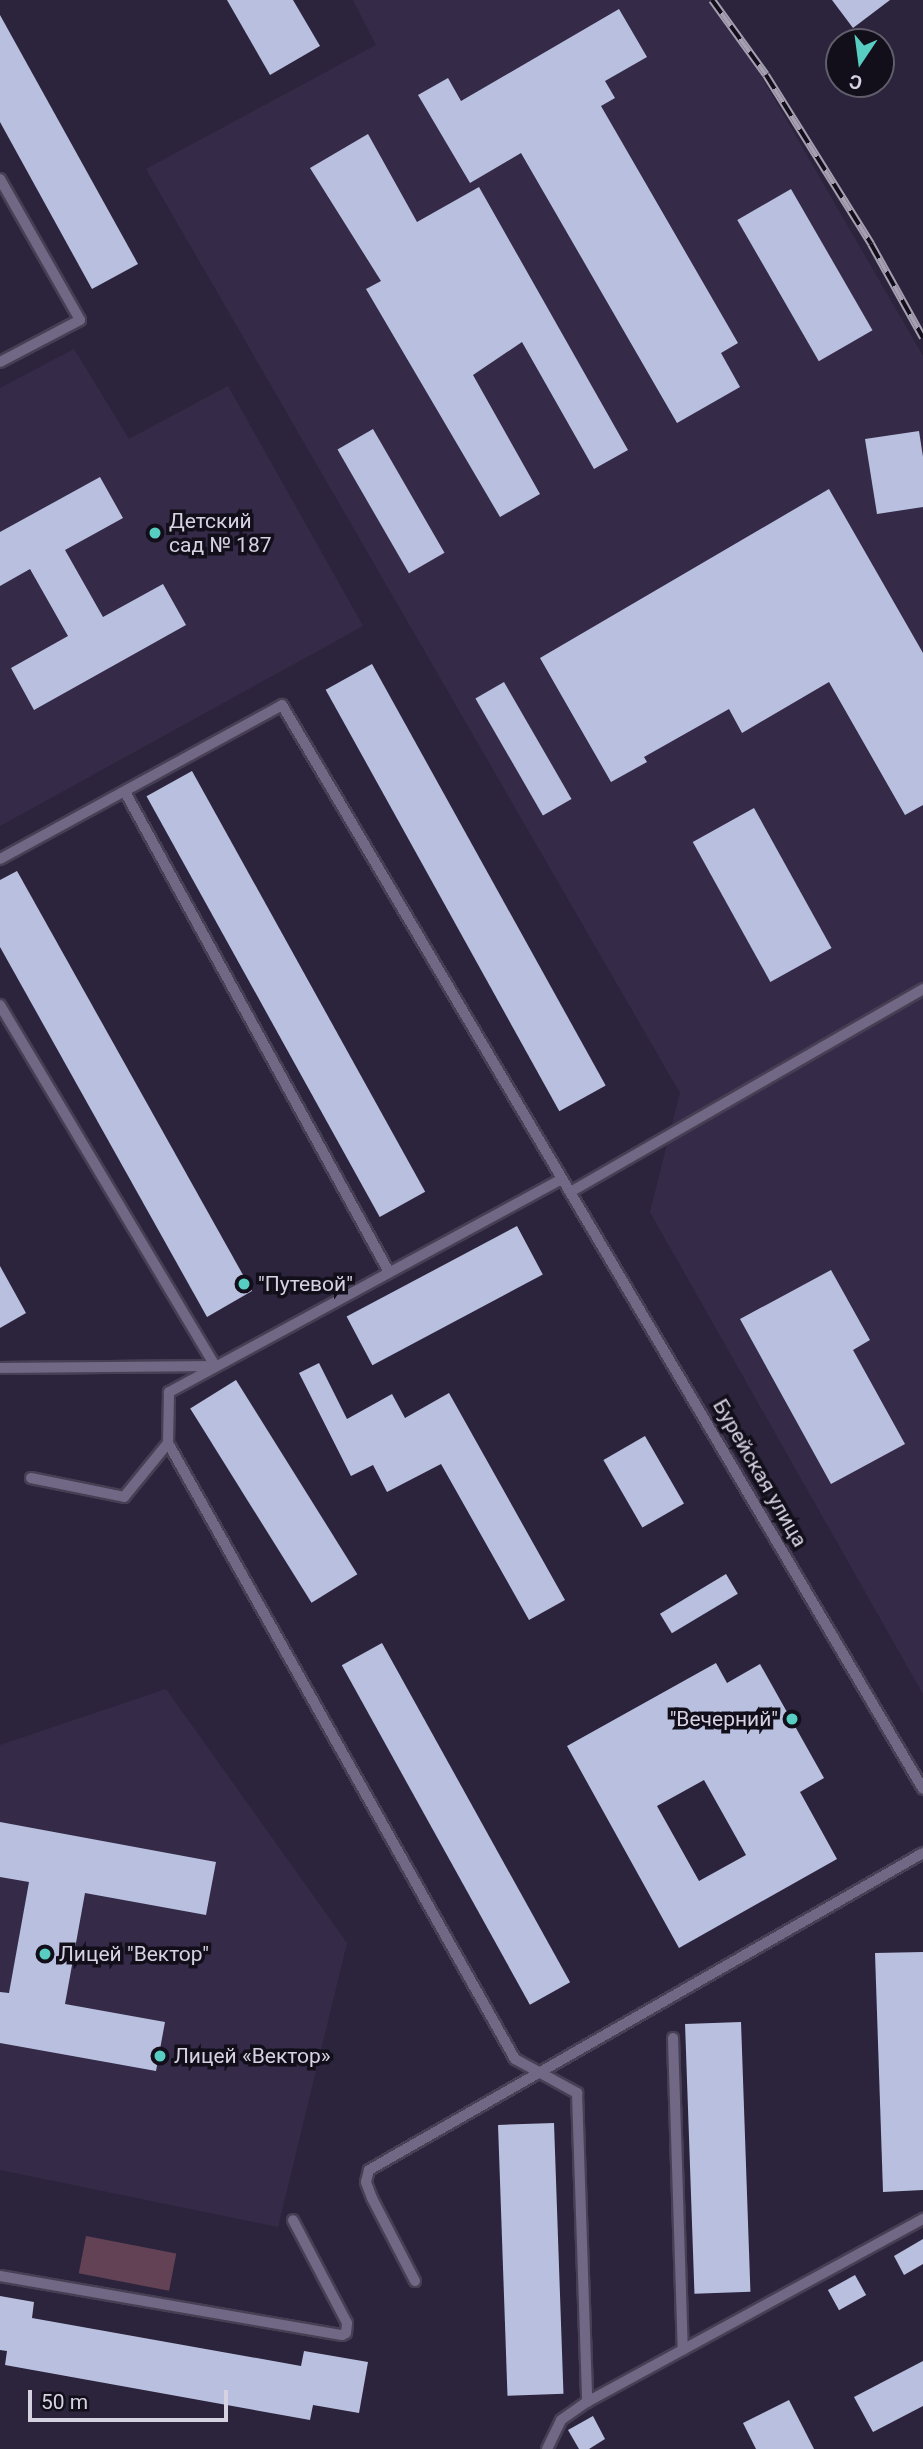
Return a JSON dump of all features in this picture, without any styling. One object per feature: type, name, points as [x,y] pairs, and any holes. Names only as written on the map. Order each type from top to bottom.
[{"type":"lane","points":[[0,179],[80,320],[0,362]]},
{"type":"lane","name":"Бурейская улица","points":[[125,792],[282,705],[560,1180],[572,1191],[923,1789]]},
{"type":"lane","points":[[0,859],[125,792],[389,1272]]},
{"type":"lane","points":[[572,1191],[923,989]]},
{"type":"lane","points":[[0,1005],[215,1366]]},
{"type":"lane","points":[[560,1180],[169,1392],[168,1443],[515,2059],[577,2093],[587,2402]]},
{"type":"lane","points":[[0,1368],[215,1366]]},
{"type":"lane","points":[[31,1478],[124,1497],[168,1443]]},
{"type":"lane","points":[[415,2281],[372,2198],[366,2182],[369,2170],[923,1853]]},
{"type":"lane","points":[[673,2038],[683,2350]]},
{"type":"lane","points":[[547,2449],[561,2420],[587,2402],[923,2219]]},
{"type":"lane","points":[[0,2276],[342,2336],[346,2333],[347,2323],[293,2220]]},
{"type":"shaded area","points":[[353,0],[717,0],[923,356],[923,1694],[650,1212],[680,1093],[146,169],[376,45]]},
{"type":"shaded area","name":"Детский сад № 187","points":[[74,349],[129,439],[228,386],[363,626],[0,826],[0,388]]},
{"type":"shaded area","name":"Лицей «Вектор»","points":[[166,1689],[347,1943],[278,2227],[0,2170],[0,1745]]},
{"type":"shaded area","points":[[86,2236],[176,2254],[169,2291],[79,2273]]},
{"type":"building","points":[[227,0],[293,0],[320,46],[270,75]]},
{"type":"building","points":[[832,0],[890,0],[853,28]]},
{"type":"building","points":[[619,9],[647,57],[605,81],[615,98],[601,106],[738,343],[721,353],[740,387],[677,423],[521,153],[470,183],[418,95],[448,78],[461,101]]},
{"type":"building","points":[[0,15],[138,264],[92,289],[0,122]]},
{"type":"building","points":[[368,134],[417,222],[479,187],[628,450],[594,469],[522,342],[473,375],[540,494],[500,517],[366,289],[381,281],[310,168]]},
{"type":"building","points":[[791,189],[872,330],[819,361],[737,220]]},
{"type":"building","points":[[373,429],[445,553],[409,573],[337,450]]},
{"type":"building","points":[[919,431],[923,457],[923,507],[877,514],[865,439]]},
{"type":"building","points":[[100,477],[123,518],[65,550],[103,617],[163,584],[186,625],[34,710],[11,668],[68,636],[30,569],[0,586],[0,532]]},
{"type":"building","points":[[829,489],[923,653],[923,805],[905,815],[829,682],[742,733],[729,709],[644,757],[647,762],[611,782],[540,658]]},
{"type":"building","points":[[372,664],[606,1086],[559,1111],[326,690]]},
{"type":"building","points":[[504,682],[572,799],[543,815],[475,698]]},
{"type":"building","points":[[192,771],[425,1192],[380,1217],[147,796]]},
{"type":"building","points":[[754,808],[832,948],[770,982],[693,842]]},
{"type":"building","points":[[17,871],[252,1291],[207,1317],[0,947],[0,880]]},
{"type":"building","points":[[517,1226],[543,1275],[372,1365],[347,1317]]},
{"type":"building","points":[[0,1266],[26,1313],[0,1328]]},
{"type":"building","points":[[831,1270],[870,1340],[853,1350],[905,1444],[831,1484],[740,1319]]},
{"type":"building","points":[[319,1363],[347,1419],[392,1394],[405,1418],[449,1393],[565,1600],[529,1620],[441,1464],[387,1492],[373,1465],[351,1476],[299,1373]]},
{"type":"building","points":[[236,1380],[357,1574],[312,1603],[190,1409]]},
{"type":"building","points":[[645,1436],[684,1504],[642,1528],[603,1460]]},
{"type":"building","points":[[726,1574],[738,1594],[672,1633],[660,1614]]},
{"type":"building","points":[[382,1643],[570,1982],[530,2005],[342,1665]]},
{"type":"building","points":[[716,1663],[727,1683],[760,1664],[824,1778],[800,1792],[837,1859],[679,1948],[567,1746]],"holes":[[[704,1780],[746,1855],[699,1881],[657,1806]]]},
{"type":"building","name":"Лицей \"Вектор\"","points":[[0,1822],[216,1862],[206,1915],[85,1893],[65,2004],[165,2022],[156,2071],[0,2043],[0,1992],[9,1993],[29,1882],[0,1877]]},
{"type":"building","points":[[923,1952],[923,2190],[883,2192],[875,1953]]},
{"type":"building","points":[[741,2022],[750,2292],[694,2294],[685,2024]]},
{"type":"building","points":[[554,2123],[563,2394],[507,2396],[498,2125]]},
{"type":"building","points":[[923,2239],[923,2264],[904,2275],[894,2256]]},
{"type":"building","points":[[855,2275],[866,2295],[839,2310],[828,2290]]},
{"type":"building","points":[[0,2296],[34,2302],[32,2318],[301,2366],[304,2351],[368,2362],[359,2413],[313,2405],[310,2420],[5,2365],[7,2351],[0,2350]]},
{"type":"building","points":[[923,2361],[923,2406],[873,2432],[854,2397]]},
{"type":"building","points":[[789,2400],[814,2449],[756,2449],[743,2423]]},
{"type":"building","points":[[593,2416],[605,2439],[589,2449],[579,2449],[568,2430]]},
{"type":"railway","points":[[712,0],[766,75],[871,244],[923,338]]},
{"type":"place","name":"Детский сад № 187","points":[[155,533]]},
{"type":"place","name":"\"Путевой\"","points":[[244,1284]]},
{"type":"place","name":"\"Вечерний\"","points":[[792,1719]]},
{"type":"place","name":"Лицей \"Вектор\"","points":[[45,1954]]},
{"type":"place","name":"Лицей «Вектор»","points":[[160,2056]]}]
